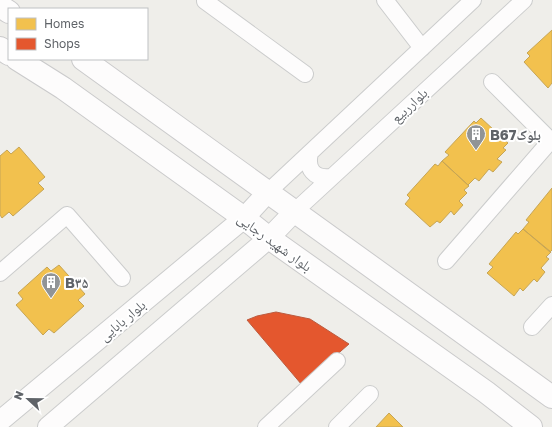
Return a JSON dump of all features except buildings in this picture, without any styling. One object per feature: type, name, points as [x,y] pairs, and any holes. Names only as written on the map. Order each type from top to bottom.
[{"type":"main road","name":"بلوار شهید رجایی","points":[[19,60],[63,88],[244,218],[269,238],[486,392],[531,427]]},
{"type":"main road","points":[[84,60],[552,397]]},
{"type":"street","points":[[206,0],[205,1],[306,74]]},
{"type":"street","points":[[385,0],[422,48]]},
{"type":"street","points":[[268,192],[473,0]]},
{"type":"street","name":"بلوارربیع","points":[[294,212],[524,0]]},
{"type":"street","points":[[446,261],[552,140],[492,82]]},
{"type":"street","points":[[310,153],[308,160],[309,166],[313,172],[324,178],[331,177]]},
{"type":"street","name":"بلوار بابایی","points":[[0,421],[244,218],[268,192]]},
{"type":"street","points":[[48,427],[269,238],[294,212]]},
{"type":"street","points":[[4,264],[67,215],[122,278]]},
{"type":"street","points":[[200,255],[211,256],[217,261],[221,267],[221,279]]},
{"type":"street","points":[[532,327],[552,304]]},
{"type":"street","points":[[266,427],[337,361]]},
{"type":"street","points":[[337,427],[370,394]]},
{"type":"place","name":"B67بلوک","points":[[476,151]]},
{"type":"place","name":"B۳۵","points":[[51,299]]}]
